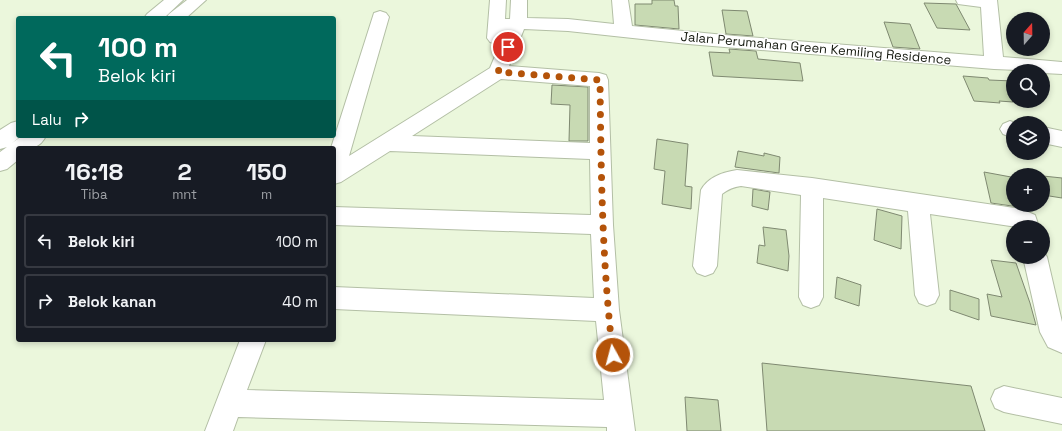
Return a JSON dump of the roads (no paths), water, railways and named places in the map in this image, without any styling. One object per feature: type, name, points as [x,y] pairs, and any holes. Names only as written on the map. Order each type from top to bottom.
[{"type":"street","points":[[155,16],[175,0]]},
{"type":"street","points":[[178,16],[198,0]]},
{"type":"street","points":[[498,0],[496,25],[498,72]]},
{"type":"street","points":[[336,175],[498,72],[518,23],[519,0]]},
{"type":"street","points":[[620,0],[624,32]]},
{"type":"street","points":[[964,0],[989,1],[994,63]]},
{"type":"street","points":[[336,166],[380,17]]},
{"type":"street","name":"Jalan Perumahan Green Kemiling Residence","points":[[496,25],[518,23],[571,26],[624,32],[1062,68]]},
{"type":"street","points":[[229,403],[620,423],[608,310],[602,225],[600,80],[498,72]]},
{"type":"street","points":[[0,141],[16,129]]},
{"type":"street","points":[[1050,136],[1062,139]]},
{"type":"street","points":[[23,146],[33,138]]},
{"type":"street","points":[[387,142],[601,151]]},
{"type":"street","points":[[0,163],[16,151]]},
{"type":"street","points":[[705,266],[712,190],[720,183],[730,178],[741,178],[812,187],[1021,218],[1024,220]]},
{"type":"street","points":[[811,297],[812,187]]},
{"type":"street","points":[[918,203],[926,295]]},
{"type":"street","points":[[336,216],[602,225]]},
{"type":"street","points":[[1037,264],[1052,332],[1057,339],[1062,341]]},
{"type":"street","points":[[336,298],[608,310]]},
{"type":"street","points":[[219,431],[252,342]]},
{"type":"street","points":[[1004,399],[1062,411]]}]
